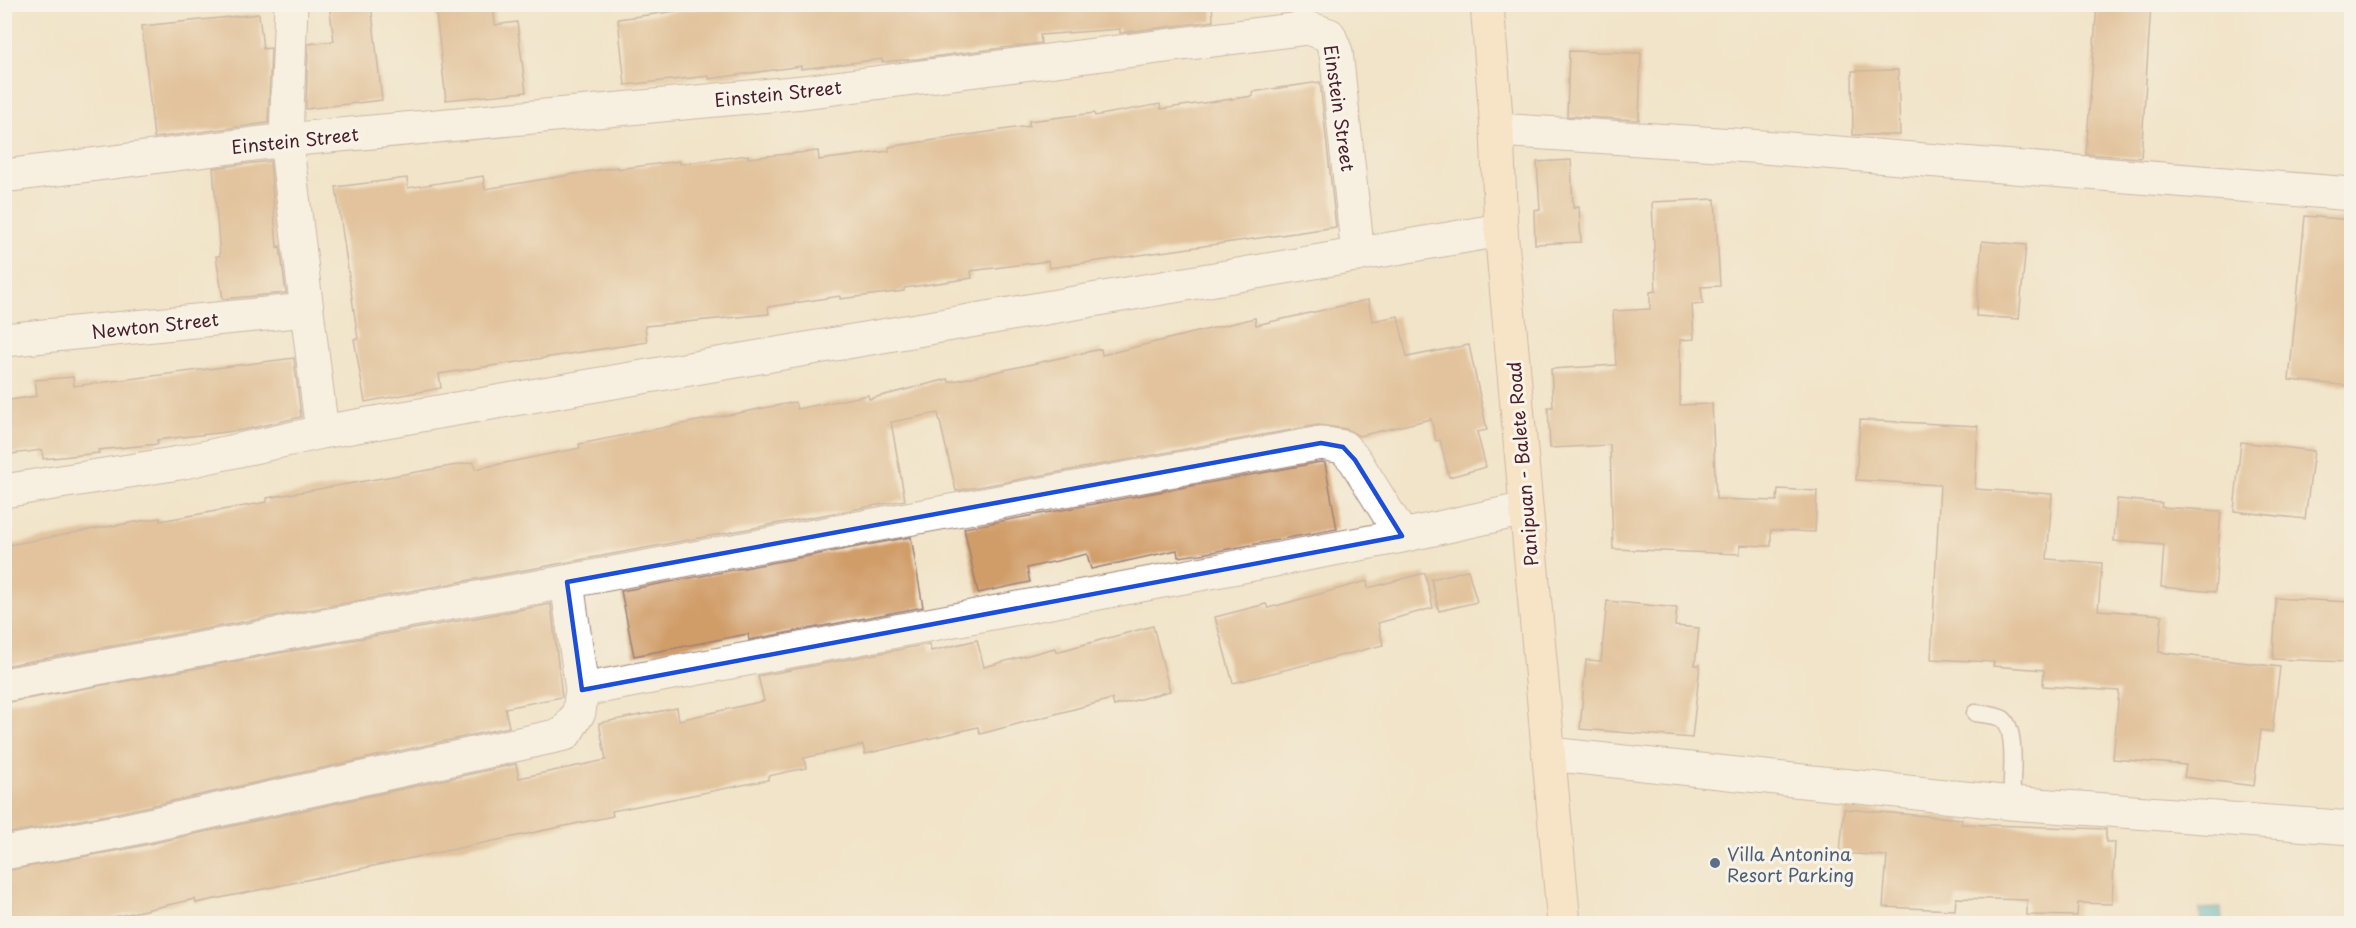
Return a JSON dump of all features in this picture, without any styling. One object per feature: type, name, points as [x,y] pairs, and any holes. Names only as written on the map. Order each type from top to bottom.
[{"type":"main road","name":"Panipuan - Balete Road","points":[[1487,4],[1497,130],[1501,230],[1564,924]]},
{"type":"street","points":[[291,4],[286,140],[322,432]]},
{"type":"street","name":"Einstein Street","points":[[4,176],[286,140],[803,92],[1308,28],[1329,35],[1336,52],[1358,255]]},
{"type":"street","points":[[1497,130],[1750,146],[2352,194]]},
{"type":"street","points":[[4,491],[179,463],[322,432],[1501,230]]},
{"type":"street","name":"Newton Street","points":[[4,340],[306,310]]},
{"type":"street","points":[[4,685],[1321,443],[1343,447],[1355,460],[1402,536]]},
{"type":"street","points":[[582,690],[1402,536],[1526,508]]},
{"type":"street","points":[[4,854],[122,831],[565,734],[579,712],[582,690],[567,582]]},
{"type":"street","points":[[1549,754],[2011,802],[2352,828]]},
{"type":"lane","points":[[1975,713],[2002,719],[2009,727],[2012,741],[2011,802]]},
{"type":"highlighted area","points":[[1321,443],[1343,447],[1355,460],[1402,536],[582,690],[567,582]]},
{"type":"water","points":[[2221,908],[2222,923],[2201,923],[2200,909]]},
{"type":"building","points":[[329,4],[371,4],[382,100],[306,109],[308,44],[334,41]]},
{"type":"building","points":[[435,4],[493,4],[495,25],[517,22],[526,92],[446,100]]},
{"type":"building","points":[[730,4],[1212,4],[1213,21],[1120,33],[1120,29],[1040,35],[1041,43],[917,59],[882,62],[882,59],[801,69],[801,66],[709,79],[709,76],[625,85],[618,19]]},
{"type":"building","points":[[2097,4],[2151,4],[2141,158],[2086,154]]},
{"type":"building","points":[[259,14],[263,49],[271,48],[268,123],[154,138],[142,26]]},
{"type":"building","points":[[1569,51],[1641,53],[1639,120],[1567,116]]},
{"type":"building","points":[[1898,70],[1900,135],[1853,135],[1852,71]]},
{"type":"building","points":[[1320,82],[1336,227],[1049,268],[1048,261],[971,271],[972,278],[904,288],[904,291],[840,299],[840,296],[768,307],[769,314],[645,326],[647,342],[439,374],[441,388],[365,402],[354,339],[358,339],[336,187],[407,178],[408,188],[483,176],[485,189],[618,167],[618,169],[680,161],[680,164],[748,155],[748,158],[818,151],[819,160],[889,151],[889,147],[1029,126],[1029,121],[1094,113],[1095,116],[1160,104],[1161,109],[1253,96],[1252,92]]},
{"type":"building","points":[[1571,160],[1573,208],[1579,207],[1581,242],[1535,244],[1534,210],[1540,209],[1537,162]]},
{"type":"building","points":[[270,161],[277,247],[280,246],[286,293],[223,299],[216,256],[220,256],[213,168]]},
{"type":"building","points":[[1715,199],[1720,286],[1701,287],[1703,304],[1692,305],[1694,339],[1680,340],[1680,405],[1712,404],[1716,499],[1777,501],[1778,489],[1817,491],[1815,532],[1771,530],[1771,546],[1740,545],[1740,554],[1613,549],[1610,445],[1550,448],[1548,407],[1553,407],[1551,369],[1616,365],[1613,311],[1650,309],[1650,292],[1656,291],[1652,202]]},
{"type":"building","points":[[2305,216],[2352,220],[2352,386],[2289,380]]},
{"type":"building","points":[[1982,241],[2026,245],[2019,319],[1976,316]]},
{"type":"building","points":[[1368,300],[1372,321],[1398,316],[1407,357],[1469,345],[1487,430],[1477,432],[1486,467],[1449,477],[1440,440],[1436,441],[1431,419],[1359,436],[1346,429],[1318,425],[956,491],[938,413],[891,422],[905,500],[4,666],[4,546],[88,530],[160,518],[160,521],[267,502],[267,498],[474,462],[475,469],[580,448],[579,444],[795,402],[797,409],[868,395],[869,399],[948,379],[949,382],[1101,349],[1102,355],[1255,318],[1256,325]]},
{"type":"building","points":[[294,358],[301,417],[243,430],[157,440],[158,444],[98,450],[99,453],[43,459],[42,450],[4,455],[4,401],[37,396],[35,380],[73,377],[74,386]]},
{"type":"building","points":[[1860,420],[1978,426],[1975,489],[2052,494],[2047,559],[2102,563],[2098,610],[2162,615],[2159,652],[2280,667],[2272,732],[2261,730],[2254,786],[2184,777],[2186,765],[2113,759],[2119,691],[2043,686],[2044,670],[1993,666],[1994,662],[1931,659],[1940,485],[1856,480]]},
{"type":"building","points":[[2241,442],[2314,451],[2305,519],[2234,511]]},
{"type":"building","points":[[1325,463],[1337,529],[1201,554],[1178,557],[1177,550],[1091,569],[1087,554],[1027,568],[1030,582],[978,593],[964,528]]},
{"type":"building","points":[[2117,499],[2162,503],[2161,507],[2221,511],[2215,592],[2161,587],[2164,545],[2114,541]]},
{"type":"building","points":[[911,537],[923,607],[749,640],[748,634],[634,656],[621,591]]},
{"type":"building","points":[[1468,570],[1477,602],[1439,611],[1431,579]]},
{"type":"building","points":[[1425,573],[1433,608],[1378,623],[1383,645],[1233,683],[1215,617],[1266,604],[1268,608],[1367,581],[1368,588]]},
{"type":"building","points":[[2276,598],[2350,602],[2347,662],[2273,659]]},
{"type":"building","points":[[1607,601],[1677,608],[1675,626],[1699,628],[1695,665],[1700,665],[1692,738],[1580,729],[1586,660],[1601,661]]},
{"type":"building","points":[[551,604],[562,697],[505,708],[509,727],[118,813],[4,834],[4,703]]},
{"type":"building","points":[[1153,626],[1170,691],[1114,706],[1112,699],[980,734],[978,727],[865,754],[863,745],[804,758],[806,768],[768,776],[768,780],[612,811],[613,816],[196,903],[195,899],[82,924],[4,924],[4,871],[126,849],[516,764],[519,778],[606,760],[599,723],[677,708],[679,720],[764,701],[758,676],[929,644],[931,651],[977,640],[984,667],[1055,648],[1056,652]]},
{"type":"building","points":[[1844,809],[1962,819],[1961,824],[2106,829],[2106,842],[2115,842],[2112,904],[2078,903],[2077,916],[2027,915],[2027,900],[1956,898],[1955,910],[1883,907],[1887,856],[1840,853]]},
{"type":"place","name":"Villa Antonina Resort Parking","points":[[1715,863]]}]
